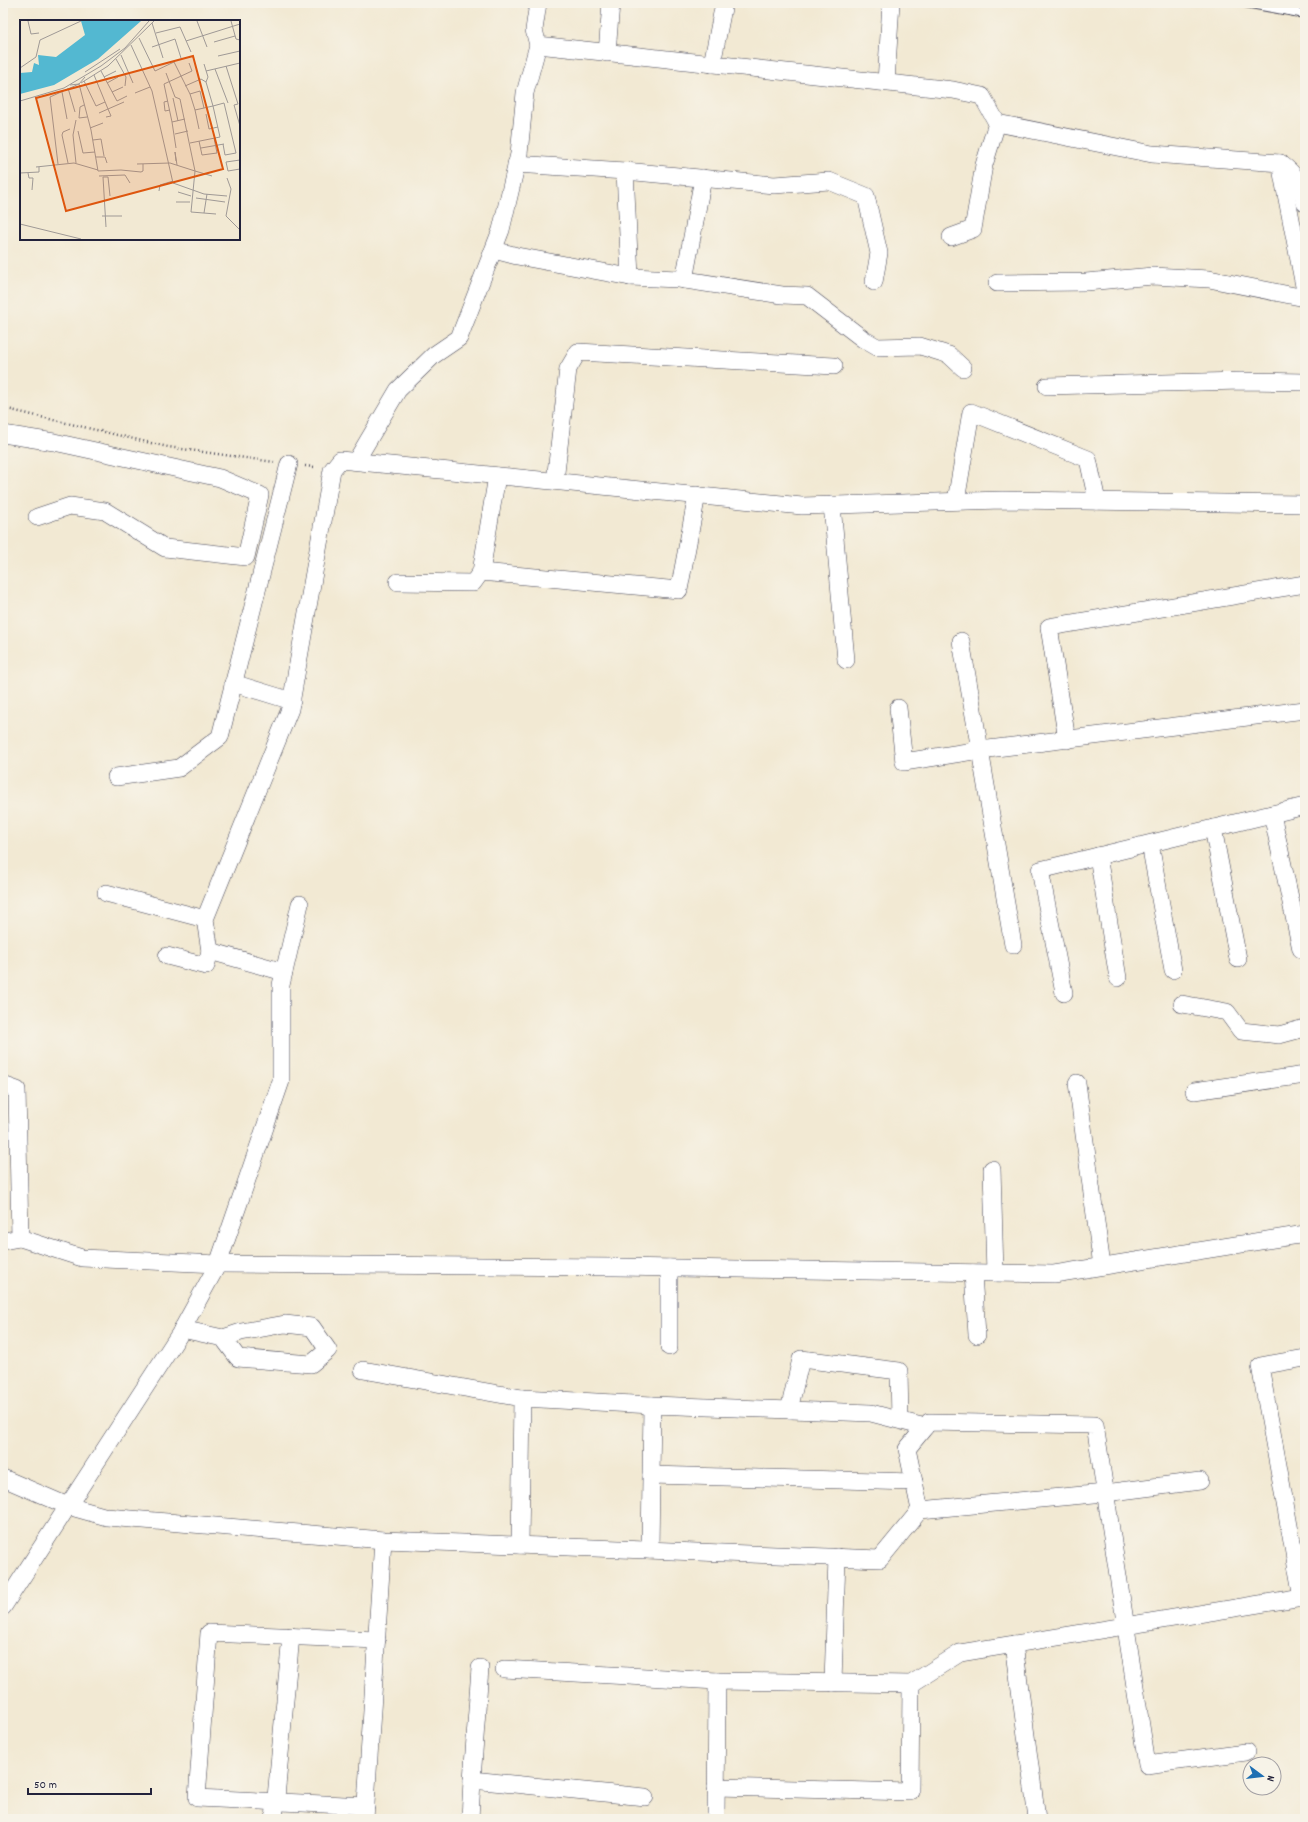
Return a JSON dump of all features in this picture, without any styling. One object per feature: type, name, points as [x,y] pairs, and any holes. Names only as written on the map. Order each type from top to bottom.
[{"type":"street","points":[[356,461],[398,390],[434,355],[459,338],[494,250],[501,230],[516,164],[525,93],[538,46],[534,30],[538,3]]},
{"type":"street","points":[[607,53],[611,3]]},
{"type":"street","points":[[712,64],[724,3]]},
{"type":"street","points":[[886,82],[891,3]]},
{"type":"street","points":[[538,46],[886,82],[953,90],[982,96],[997,122],[984,165],[972,229],[951,237]]},
{"type":"street","points":[[997,122],[1152,154],[1280,163],[1292,172],[1300,184],[1305,203]]},
{"type":"street","points":[[1280,163],[1305,291]]},
{"type":"street","points":[[516,164],[625,171],[774,186],[829,181],[866,196],[879,253],[874,282]]},
{"type":"street","points":[[625,171],[630,277]]},
{"type":"street","points":[[684,280],[703,178]]},
{"type":"street","points":[[494,250],[517,256],[630,277],[684,280],[782,295],[808,296],[863,339],[877,348],[920,346],[949,355],[963,368]]},
{"type":"street","points":[[998,283],[1086,282],[1153,276],[1209,279],[1305,298]]},
{"type":"street","points":[[555,481],[568,369],[578,352],[834,366]]},
{"type":"street","points":[[1047,386],[1241,381],[1305,382]]},
{"type":"street","points":[[956,501],[971,412],[1088,459],[1097,501]]},
{"type":"street","points":[[3,434],[54,442],[220,478],[260,495],[246,557],[165,548],[105,511],[70,506],[37,517]]},
{"type":"street","points":[[167,956],[206,966],[210,951],[205,919],[290,709],[332,470],[340,460],[802,506],[1002,500],[1305,504]]},
{"type":"street","points":[[116,777],[179,768],[220,737],[289,464]]},
{"type":"street","points":[[398,582],[473,583],[481,572],[497,476]]},
{"type":"street","points":[[481,572],[679,590],[697,495]]},
{"type":"street","points":[[832,505],[846,660]]},
{"type":"street","points":[[1067,740],[1049,627],[1305,584]]},
{"type":"street","points":[[961,641],[1013,945]]},
{"type":"street","points":[[233,683],[292,701]]},
{"type":"street","points":[[898,708],[904,762],[980,750],[1305,710]]},
{"type":"street","points":[[1064,993],[1040,870],[1305,806]]},
{"type":"street","points":[[1272,814],[1301,949]]},
{"type":"street","points":[[1213,828],[1238,959]]},
{"type":"street","points":[[1150,844],[1173,970]]},
{"type":"street","points":[[1098,856],[1118,978]]},
{"type":"street","points":[[106,893],[205,919]]},
{"type":"street","points":[[3,1607],[182,1329],[218,1264],[281,1082],[281,985],[300,904]]},
{"type":"street","points":[[210,951],[284,972]]},
{"type":"street","points":[[1182,1004],[1227,1012],[1241,1031],[1279,1035],[1305,1028]]},
{"type":"street","points":[[1194,1091],[1305,1075]]},
{"type":"street","points":[[1077,1083],[1102,1266]]},
{"type":"street","points":[[3,1085],[17,1090],[20,1238]]},
{"type":"street","points":[[992,1169],[995,1273]]},
{"type":"street","points":[[3,1241],[20,1238],[82,1258],[218,1264],[668,1268],[1054,1274],[1305,1234]]},
{"type":"street","points":[[668,1268],[669,1347]]},
{"type":"street","points":[[973,1273],[977,1335]]},
{"type":"street","points":[[182,1329],[223,1338],[241,1332],[285,1324],[312,1327],[328,1350],[311,1364],[238,1358],[223,1338]]},
{"type":"street","points":[[504,1669],[717,1681],[911,1684],[960,1653],[1302,1597],[1260,1366],[1305,1358]]},
{"type":"street","points":[[789,1410],[801,1359],[899,1371],[900,1420]]},
{"type":"street","points":[[363,1370],[522,1398],[652,1405],[871,1413],[925,1427]]},
{"type":"street","points":[[520,1546],[522,1398]]},
{"type":"street","points":[[650,1550],[652,1405]]},
{"type":"street","points":[[920,1510],[907,1449],[929,1422],[1095,1425],[1147,1765],[1246,1752]]},
{"type":"street","points":[[651,1475],[914,1482]]},
{"type":"street","points":[[3,1478],[68,1506],[107,1517],[383,1540],[880,1559],[920,1510],[1105,1493],[1200,1481]]},
{"type":"street","points":[[377,1640],[209,1633],[197,1798],[276,1802],[366,1813],[377,1640],[383,1540]]},
{"type":"street","points":[[833,1683],[837,1557]]},
{"type":"street","points":[[274,1819],[290,1636]]},
{"type":"street","points":[[1014,1644],[1037,1819]]},
{"type":"street","points":[[470,1819],[480,1668]]},
{"type":"street","points":[[716,1819],[717,1681]]},
{"type":"street","points":[[716,1787],[910,1792],[911,1684]]},
{"type":"street","points":[[472,1780],[645,1797]]},
{"type":"lane","points":[[1245,3],[1305,14]]},
{"type":"path","points":[[3,408],[168,447],[332,470]]}]
